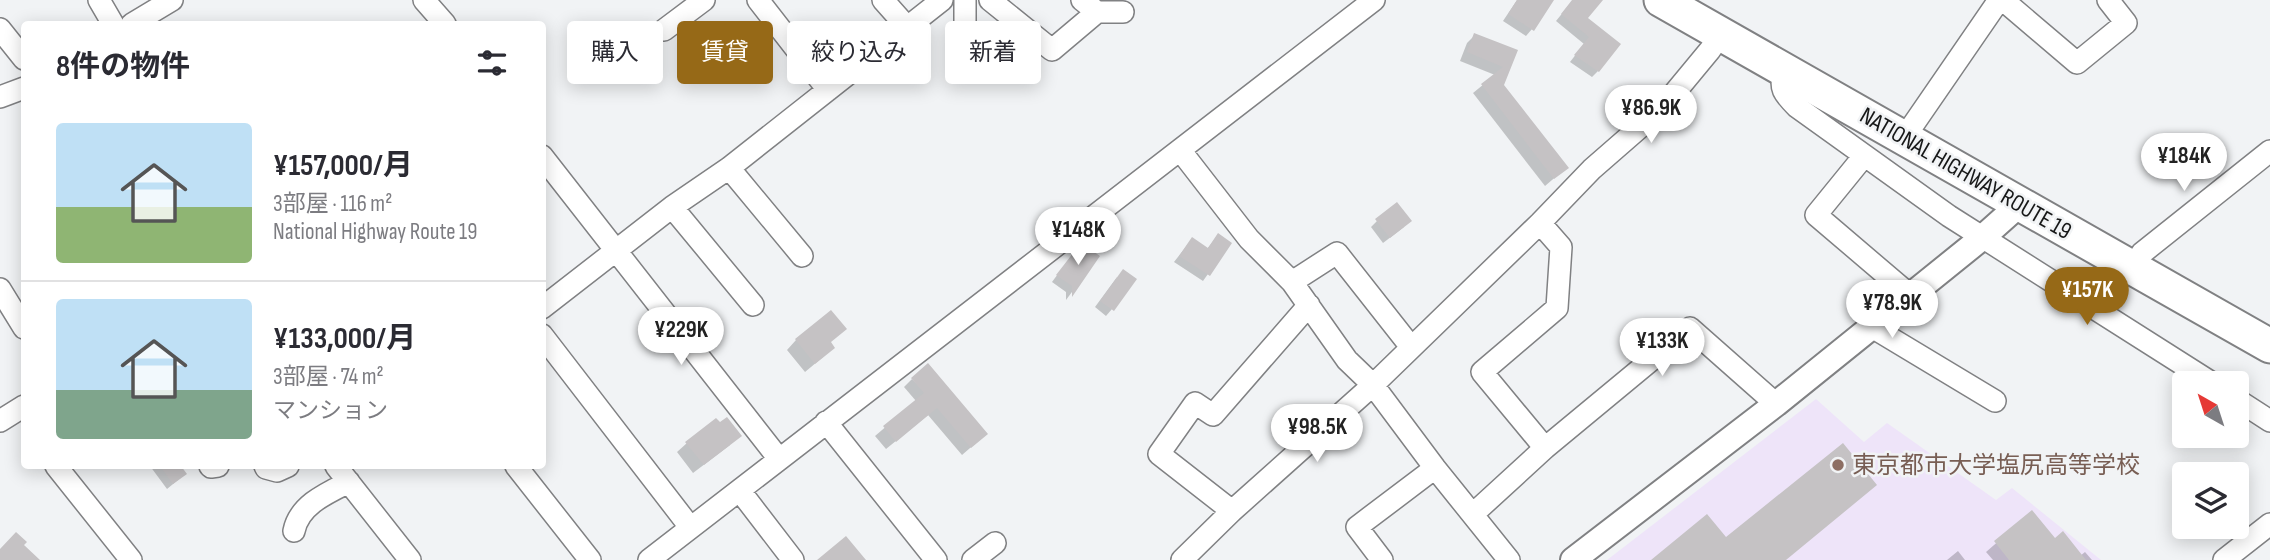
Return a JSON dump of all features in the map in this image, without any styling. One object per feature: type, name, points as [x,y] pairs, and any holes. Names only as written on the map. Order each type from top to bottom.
[{"type":"highway","name":"NATIONAL HIGHWAY ROUTE 19","points":[[1661,0],[2270,346]]},
{"type":"street","points":[[99,0],[111,21]]},
{"type":"street","points":[[137,21],[172,0]]},
{"type":"street","points":[[664,30],[704,0]]},
{"type":"street","points":[[758,0],[828,90]]},
{"type":"street","points":[[883,0],[902,21]]},
{"type":"street","points":[[915,21],[942,0]]},
{"type":"street","points":[[965,0],[965,21]]},
{"type":"street","points":[[990,0],[1052,50],[1090,6],[1123,12]]},
{"type":"street","points":[[649,560],[1374,0]]},
{"type":"street","points":[[1904,138],[2001,0],[2077,63],[2126,23],[2108,0]]},
{"type":"street","points":[[430,2],[443,21]]},
{"type":"street","points":[[0,29],[21,55]]},
{"type":"street","points":[[1192,556],[1232,512],[1373,384],[1540,223],[1592,169],[1662,108],[1721,34]]},
{"type":"street","points":[[1785,70],[1781,81],[1786,95],[1797,107],[1983,237],[2193,371]]},
{"type":"street","points":[[546,305],[672,207],[729,169],[836,84]]},
{"type":"street","points":[[0,97],[21,89]]},
{"type":"street","points":[[1180,150],[1249,239],[1292,282],[1347,360],[1373,384],[1435,468],[1509,560]]},
{"type":"street","points":[[2132,268],[2142,254],[2270,151]]},
{"type":"street","points":[[1864,156],[1816,215],[1911,296]]},
{"type":"street","points":[[546,161],[779,459]]},
{"type":"street","points":[[729,169],[802,256]]},
{"type":"street","points":[[1573,560],[1776,404],[2020,204]]},
{"type":"street","points":[[672,207],[753,305]]},
{"type":"street","points":[[1540,223],[1561,247],[1557,308],[1482,372],[1545,448]]},
{"type":"street","points":[[1292,282],[1337,253],[1411,347]]},
{"type":"street","points":[[0,289],[21,323]]},
{"type":"street","points":[[1232,512],[1159,454],[1195,403],[1213,415],[1309,305]]},
{"type":"street","points":[[1872,327],[1995,401]]},
{"type":"street","points":[[1473,514],[1545,448],[1690,328],[1776,404]]},
{"type":"street","points":[[546,340],[690,527]]},
{"type":"street","points":[[2249,407],[2270,421]]},
{"type":"street","points":[[826,422],[936,560]]},
{"type":"street","points":[[1382,560],[1357,527],[1435,468]]},
{"type":"street","points":[[58,469],[131,560]]},
{"type":"street","points":[[518,469],[590,560]]},
{"type":"street","points":[[294,531],[296,521],[340,470],[411,560]]},
{"type":"street","points":[[740,491],[793,560]]},
{"type":"street","points":[[2224,560],[2270,524]]},
{"type":"street","points":[[973,560],[995,543]]},
{"type":"shaded area","name":"東京都市大学塩尻高等学校","points":[[1816,399],[1864,442],[1887,423],[1996,500],[2012,488],[2101,560],[1607,560]]},
{"type":"building","points":[[1517,0],[1554,0],[1534,31],[1508,14]]},
{"type":"building","points":[[1572,0],[1603,0],[1588,18],[1621,44],[1599,72],[1574,55],[1589,37],[1561,14]]},
{"type":"building","points":[[1474,33],[1518,50],[1504,85],[1569,168],[1554,179],[1481,84],[1503,67],[1467,52]]},
{"type":"building","points":[[1397,202],[1412,221],[1390,238],[1375,219]]},
{"type":"building","points":[[1218,233],[1232,243],[1210,276],[1179,256],[1192,237],[1208,248]]},
{"type":"building","points":[[1081,243],[1100,256],[1072,297],[1072,286],[1056,275]]},
{"type":"building","points":[[1123,269],[1137,279],[1114,311],[1100,301]]},
{"type":"building","points":[[831,310],[847,329],[831,342],[835,348],[815,364],[795,339]]},
{"type":"building","points":[[928,363],[988,434],[971,448],[937,408],[896,442],[883,426],[924,393],[911,378]]},
{"type":"building","points":[[727,417],[742,436],[704,465],[685,442],[716,418],[720,422]]},
{"type":"building","points":[[1843,443],[1877,485],[1786,560],[1651,560],[1707,514],[1726,537]]},
{"type":"building","points":[[162,469],[183,469],[187,474],[173,484]]},
{"type":"building","points":[[2032,510],[2055,538],[2063,531],[2086,560],[2009,560],[1994,541]]},
{"type":"building","points":[[16,532],[27,542],[24,545],[40,560],[0,560],[0,549]]},
{"type":"building","points":[[846,536],[866,560],[817,560]]},
{"type":"place","name":"東京都市大学塩尻高等学校","points":[[1838,465]]}]
